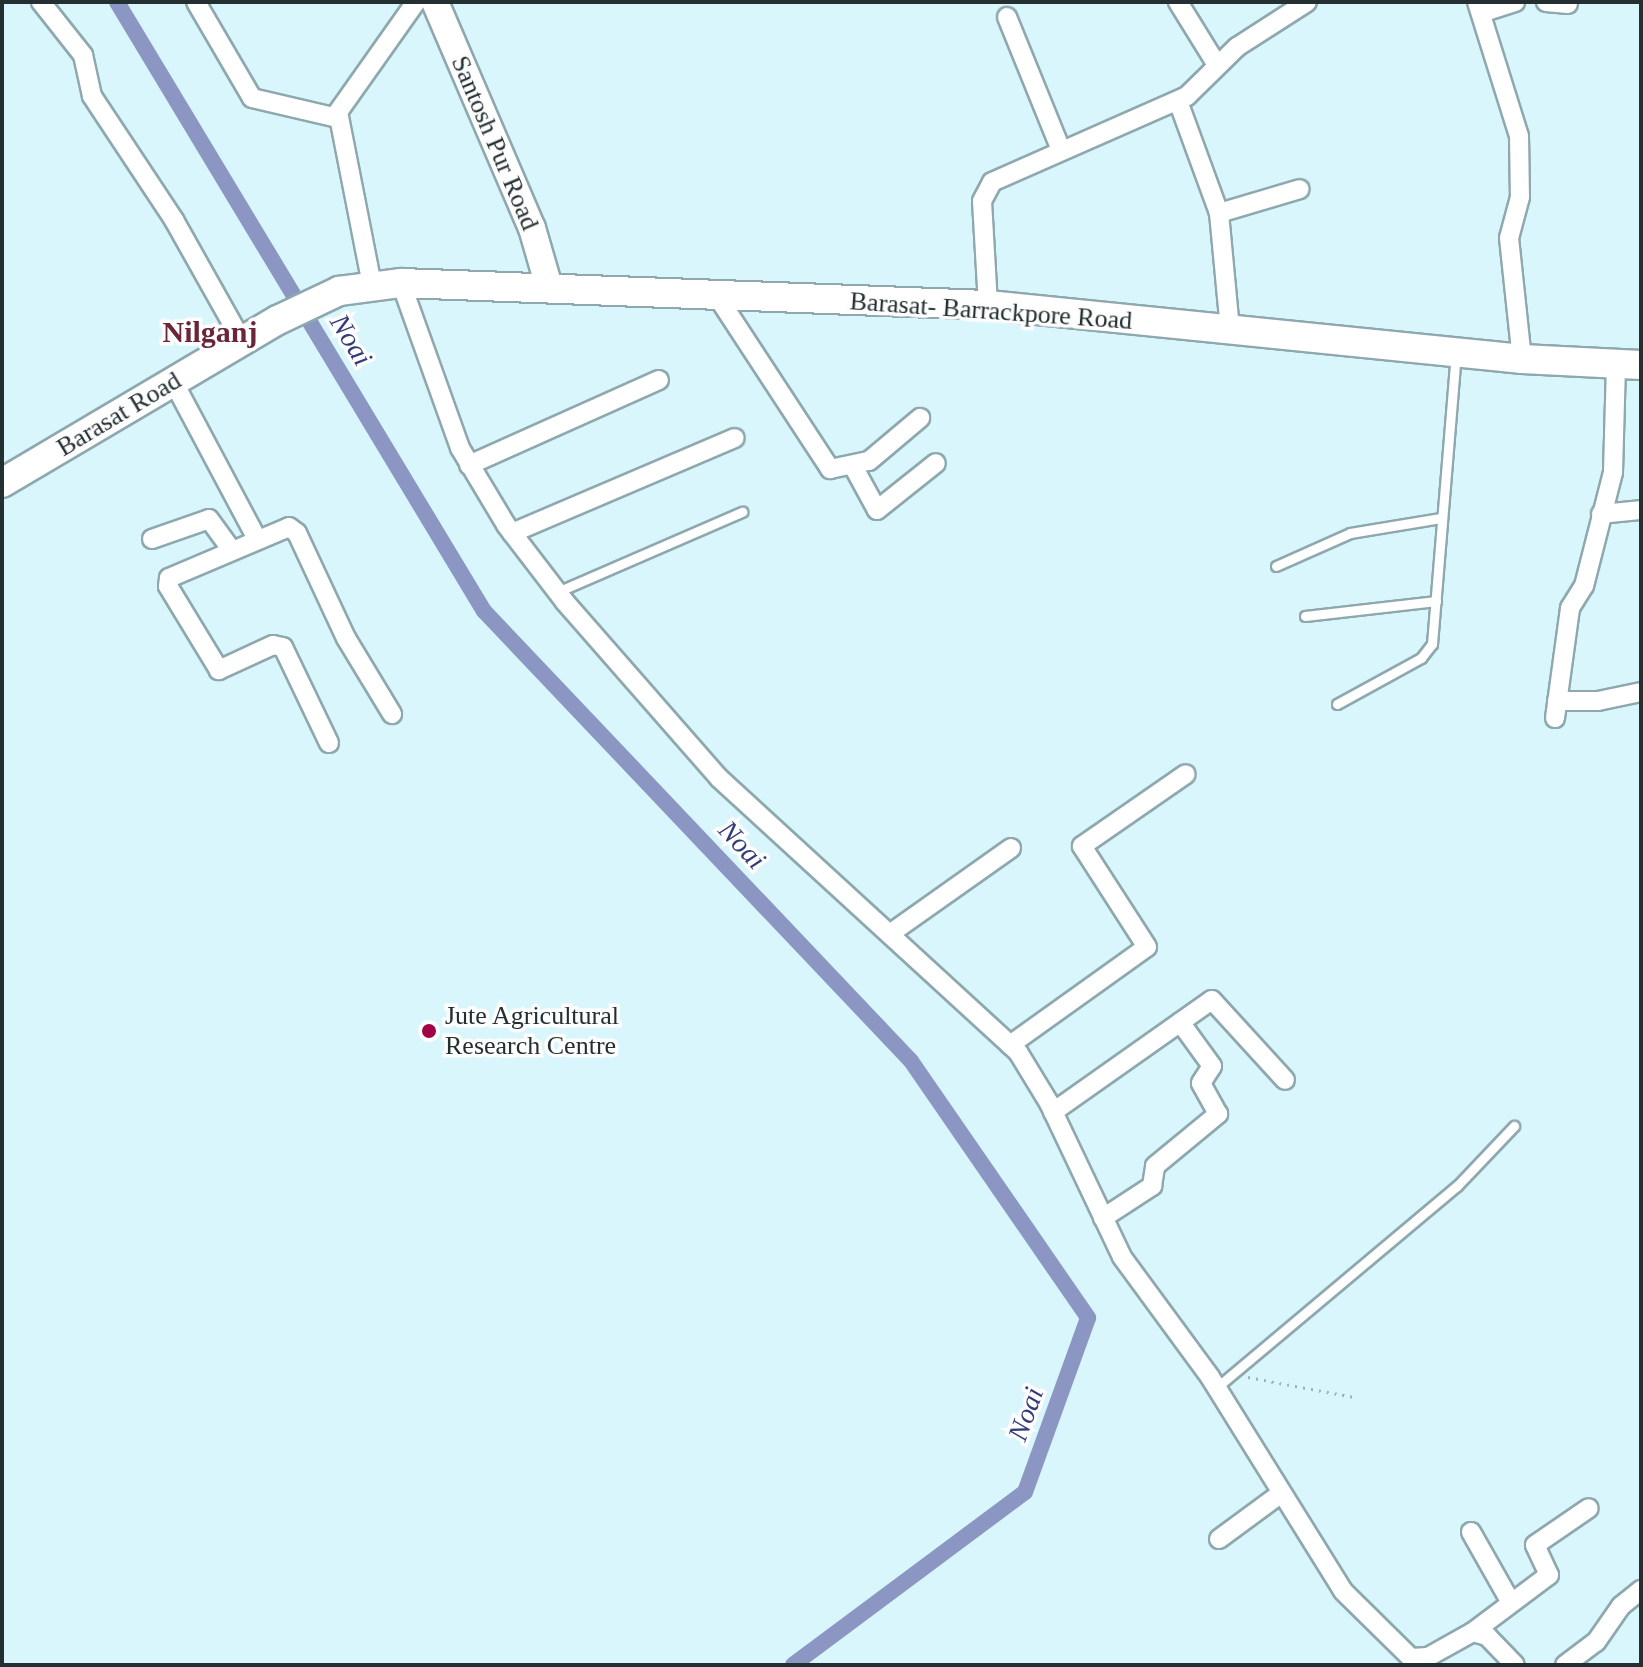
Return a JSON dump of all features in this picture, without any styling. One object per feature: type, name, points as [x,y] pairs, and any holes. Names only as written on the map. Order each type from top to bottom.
[{"type":"main road","name":"Santosh Pur Road","points":[[435,2],[532,228],[549,287]]},
{"type":"main road","name":"Barasat- Barrackpore Road","points":[[278,320],[339,291],[372,285],[549,287],[988,305],[1522,359],[1629,364]]},
{"type":"main road","name":"Barasat Road","points":[[2,483],[278,320]]},
{"type":"street","points":[[41,2],[83,55],[92,96],[174,220],[242,341]]},
{"type":"street","points":[[196,2],[252,98],[338,118]]},
{"type":"street","points":[[372,285],[338,118],[343,98],[416,2]]},
{"type":"street","points":[[1178,2],[1217,65]]},
{"type":"street","points":[[988,305],[986,191],[1004,174],[1178,101],[1217,65],[1307,2]]},
{"type":"street","points":[[1515,2],[1479,7],[1519,136],[1520,197],[1509,242],[1522,359]]},
{"type":"street","points":[[1546,2],[1568,4]]},
{"type":"street","points":[[1007,17],[1061,150]]},
{"type":"street","points":[[1178,101],[1219,213],[1230,330]]},
{"type":"street","points":[[1219,213],[1300,189]]},
{"type":"street","points":[[401,283],[469,465],[512,533],[557,592],[719,778],[1010,1045],[1053,1112],[1129,1267],[1216,1388],[1343,1591],[1411,1658],[1428,1657],[1473,1632],[1510,1601],[1549,1575],[1535,1545],[1589,1508]]},
{"type":"street","points":[[717,296],[830,469],[869,461],[920,418]]},
{"type":"street","points":[[1629,364],[1614,466],[1584,586],[1570,608],[1556,709],[1641,692]]},
{"type":"street","points":[[469,465],[659,380]]},
{"type":"street","points":[[173,381],[257,539]]},
{"type":"street","points":[[512,533],[735,438]]},
{"type":"street","points":[[853,466],[877,510],[936,463]]},
{"type":"street","points":[[1601,514],[1641,510]]},
{"type":"street","points":[[152,539],[209,519],[232,551]]},
{"type":"street","points":[[329,743],[283,647],[273,645],[219,670],[168,586],[172,576],[284,527],[297,533],[346,638],[392,714]]},
{"type":"street","points":[[1010,1045],[1147,947],[1082,846],[1186,774]]},
{"type":"street","points":[[891,933],[1011,848]]},
{"type":"street","points":[[1053,1112],[1216,1000],[1285,1080]]},
{"type":"street","points":[[1103,1218],[1152,1186],[1155,1166],[1218,1114],[1201,1083],[1212,1066],[1180,1022]]},
{"type":"street","points":[[1219,1539],[1280,1494]]},
{"type":"street","points":[[1471,1532],[1510,1601]]},
{"type":"street","points":[[1565,1665],[1596,1642],[1621,1606],[1641,1590]]},
{"type":"street","points":[[1473,1632],[1487,1636],[1515,1665]]},
{"type":"lane","points":[[1337,704],[1428,652],[1436,601],[1456,351]]},
{"type":"lane","points":[[557,592],[742,512]]},
{"type":"lane","points":[[1276,566],[1350,533],[1441,518]]},
{"type":"lane","points":[[1305,616],[1436,601]]},
{"type":"lane","points":[[1216,1388],[1457,1186],[1514,1126]]},
{"type":"path","points":[[1233,1373],[1354,1397]]},
{"type":"waterway","name":"Noai","points":[[117,2],[484,611],[911,1061],[1088,1318],[1025,1492],[793,1665]]},
{"type":"place","name":"Jute Agricultural Research Centre","points":[[429,1031]]},
{"type":"district","name":"Nilganj","points":[[210,332]]}]
